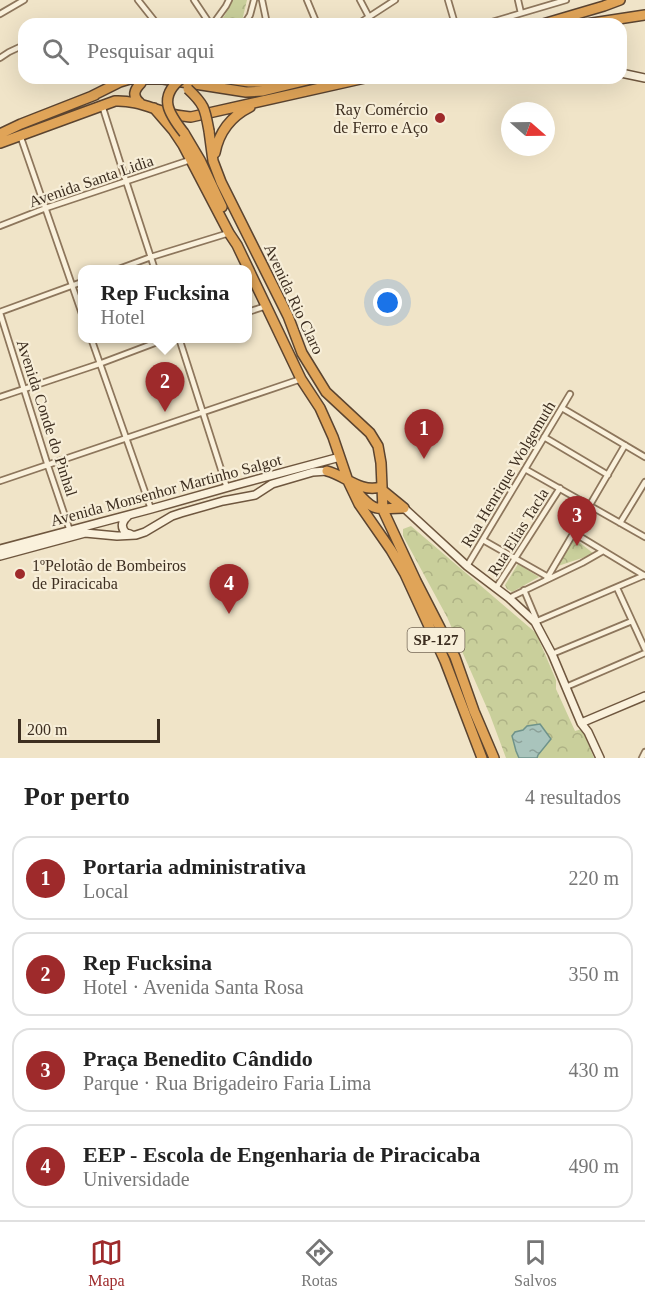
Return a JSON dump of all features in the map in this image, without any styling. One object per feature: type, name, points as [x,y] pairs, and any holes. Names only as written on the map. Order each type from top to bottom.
[{"type":"highway","points":[[571,18],[620,0]]},
{"type":"highway","points":[[563,18],[604,6]]},
{"type":"highway","points":[[625,18],[645,15]]},
{"type":"highway","points":[[92,96],[116,84]]},
{"type":"highway","points":[[0,134],[92,96],[135,84]]},
{"type":"highway","points":[[140,84],[134,93],[140,103]]},
{"type":"highway","name":"Avenida Rio Claro","points":[[164,84],[188,89],[205,110],[213,161],[231,203],[288,316],[302,353],[326,392],[370,433],[378,446],[381,463],[382,510]]},
{"type":"highway","points":[[174,84],[170,90],[169,112],[204,167],[228,219],[237,245]]},
{"type":"highway","points":[[195,84],[246,92],[262,91],[291,84]]},
{"type":"highway","points":[[0,143],[115,101],[128,100],[172,114],[191,117],[336,84]]},
{"type":"highway","points":[[213,161],[217,143],[231,120],[245,109],[263,101]]},
{"type":"highway","name":"Avenida Rio Claro","points":[[153,108],[173,130],[191,160],[247,265]]},
{"type":"highway","name":"Avenida Rio Claro","points":[[252,277],[301,379],[323,414],[359,504]]},
{"type":"highway","points":[[323,414],[333,405],[341,406]]},
{"type":"highway","points":[[327,471],[334,472],[364,488],[381,488],[404,508]]},
{"type":"highway","points":[[327,471],[335,475],[359,504]]},
{"type":"highway","points":[[348,481],[368,504],[375,508],[382,510],[404,508]]},
{"type":"highway","name":"SP-127","points":[[359,504],[405,574],[445,661],[482,758]]},
{"type":"highway","points":[[388,522],[395,512],[404,508]]},
{"type":"highway","name":"SP-127","points":[[382,510],[455,657],[494,758]]},
{"type":"main road","points":[[627,74],[645,78]]},
{"type":"main road","name":"Avenida Monsenhor Martinho Salgot","points":[[0,556],[17,548],[70,531],[340,457]]},
{"type":"main road","name":"Avenida Monsenhor Martinho Salgot","points":[[0,549],[17,548],[85,533],[136,535],[172,516],[223,501],[255,495],[272,484],[306,474],[327,471]]},
{"type":"main road","points":[[223,501],[238,491],[236,484]]},
{"type":"main road","points":[[404,508],[467,566],[536,622],[581,723],[588,732],[600,758]]},
{"type":"main road","points":[[130,514],[124,519],[122,525],[126,533],[131,534]]},
{"type":"main road","points":[[98,533],[114,531],[114,523],[107,521]]},
{"type":"main road","points":[[581,723],[645,696]]},
{"type":"street","points":[[138,0],[152,18]]},
{"type":"street","points":[[194,0],[208,18]]},
{"type":"street","points":[[217,18],[229,0]]},
{"type":"street","points":[[248,18],[254,0]]},
{"type":"street","points":[[262,0],[266,18]]},
{"type":"street","points":[[307,0],[314,18]]},
{"type":"street","points":[[360,0],[369,17],[396,0]]},
{"type":"street","points":[[448,0],[453,18]]},
{"type":"street","points":[[518,0],[521,13]]},
{"type":"street","points":[[505,18],[566,0]]},
{"type":"street","points":[[0,14],[20,1]]},
{"type":"street","points":[[0,58],[18,48]]},
{"type":"street","points":[[102,105],[153,265]]},
{"type":"street","points":[[20,135],[78,302]]},
{"type":"street","name":"Avenida Santa Lidia","points":[[0,226],[46,208],[191,160]]},
{"type":"street","points":[[129,265],[229,233]]},
{"type":"street","points":[[0,312],[78,284]]},
{"type":"street","points":[[252,311],[266,306]]},
{"type":"street","name":"Avenida Conde do Pinhal","points":[[0,312],[70,531]]},
{"type":"street","points":[[92,343],[151,509]]},
{"type":"street","points":[[0,397],[157,343]]},
{"type":"street","points":[[180,343],[227,488]]},
{"type":"street","points":[[0,481],[301,379]]},
{"type":"street","name":"Rua Henrique Wolgemuth","points":[[467,566],[570,394]]},
{"type":"street","points":[[562,408],[645,457]]},
{"type":"street","points":[[544,437],[608,475]]},
{"type":"street","points":[[547,578],[625,445]]},
{"type":"street","points":[[525,469],[645,537]]},
{"type":"street","points":[[621,523],[645,482]]},
{"type":"street","name":"Rua Elias Tacla","points":[[496,588],[560,488]]},
{"type":"street","points":[[574,533],[645,576]]},
{"type":"street","points":[[483,540],[547,578]]},
{"type":"street","points":[[509,598],[603,551]]},
{"type":"street","points":[[524,590],[536,622],[645,576]]},
{"type":"street","points":[[566,687],[645,651],[617,588]]},
{"type":"street","points":[[552,654],[632,621]]},
{"type":"street","points":[[642,758],[645,752]]},
{"type":"green space","points":[[232,0],[247,0],[243,18],[223,18]]},
{"type":"green space","points":[[411,526],[536,633],[556,680],[556,689],[575,731],[582,729],[594,758],[506,758],[490,715],[447,617],[403,536],[403,529]]},
{"type":"green space","points":[[574,538],[594,554],[558,566]]},
{"type":"green space","points":[[518,564],[539,577],[512,592],[505,585]]},
{"type":"water","points":[[540,724],[551,739],[537,758],[519,758],[512,736],[527,726]]},
{"type":"place","name":"Ray Comércio de Ferro e Aço","points":[[440,118]]},
{"type":"place","name":"Rep Fucksina","points":[[165,412]]},
{"type":"place","name":"Portaria administrativa","points":[[424,459]]},
{"type":"place","name":"Praça Benedito Cândido","points":[[577,546]]},
{"type":"place","name":"1ºPelotão de Bombeiros de Piracicaba","points":[[20,574]]},
{"type":"place","name":"EEP - Escola de Engenharia de Piracicaba","points":[[229,614]]}]
